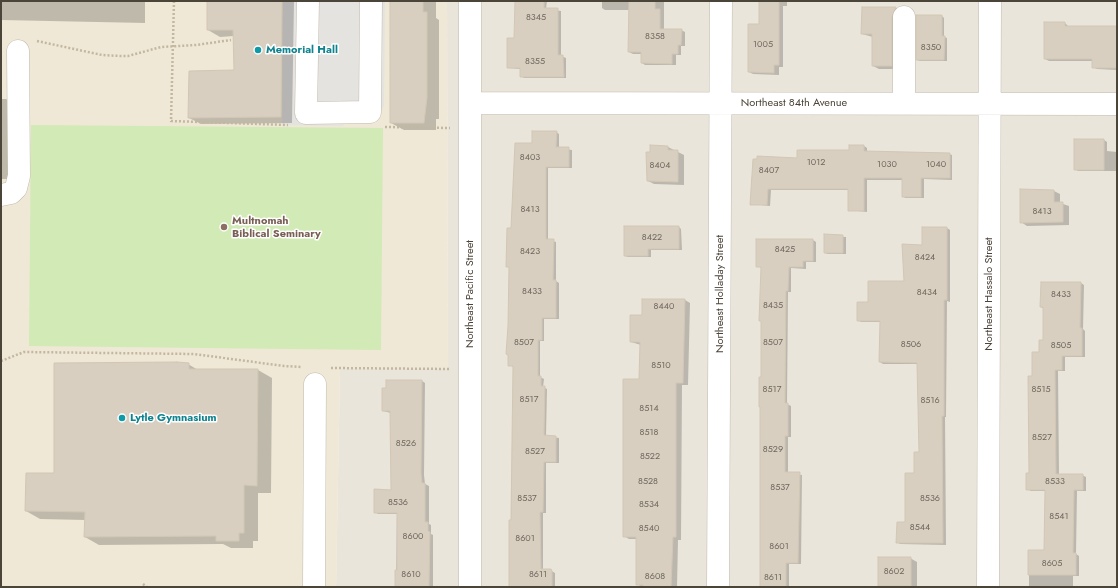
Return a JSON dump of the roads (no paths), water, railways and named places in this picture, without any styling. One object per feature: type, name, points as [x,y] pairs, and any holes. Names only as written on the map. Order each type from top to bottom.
[{"type":"street","points":[[308,1],[306,113],[370,112],[372,1]]},
{"type":"street","name":"Northeast Pacific Street","points":[[470,1],[470,587]]},
{"type":"street","name":"Northeast Holladay Street","points":[[718,587],[721,1]]},
{"type":"street","name":"Northeast Hassalo Street","points":[[988,587],[990,1]]},
{"type":"street","points":[[904,17],[904,103]]},
{"type":"street","points":[[1,195],[11,193],[16,188],[19,176],[18,51]]},
{"type":"street","name":"Northeast 84th Avenue","points":[[470,103],[1117,104]]},
{"type":"street","points":[[314,587],[317,373]]},
{"type":"place","name":"Memorial Hall","points":[[258,50]]},
{"type":"place","name":"Multnomah Biblical Seminary","points":[[224,227]]},
{"type":"place","name":"Lytle Gymnasium","points":[[122,418]]}]
